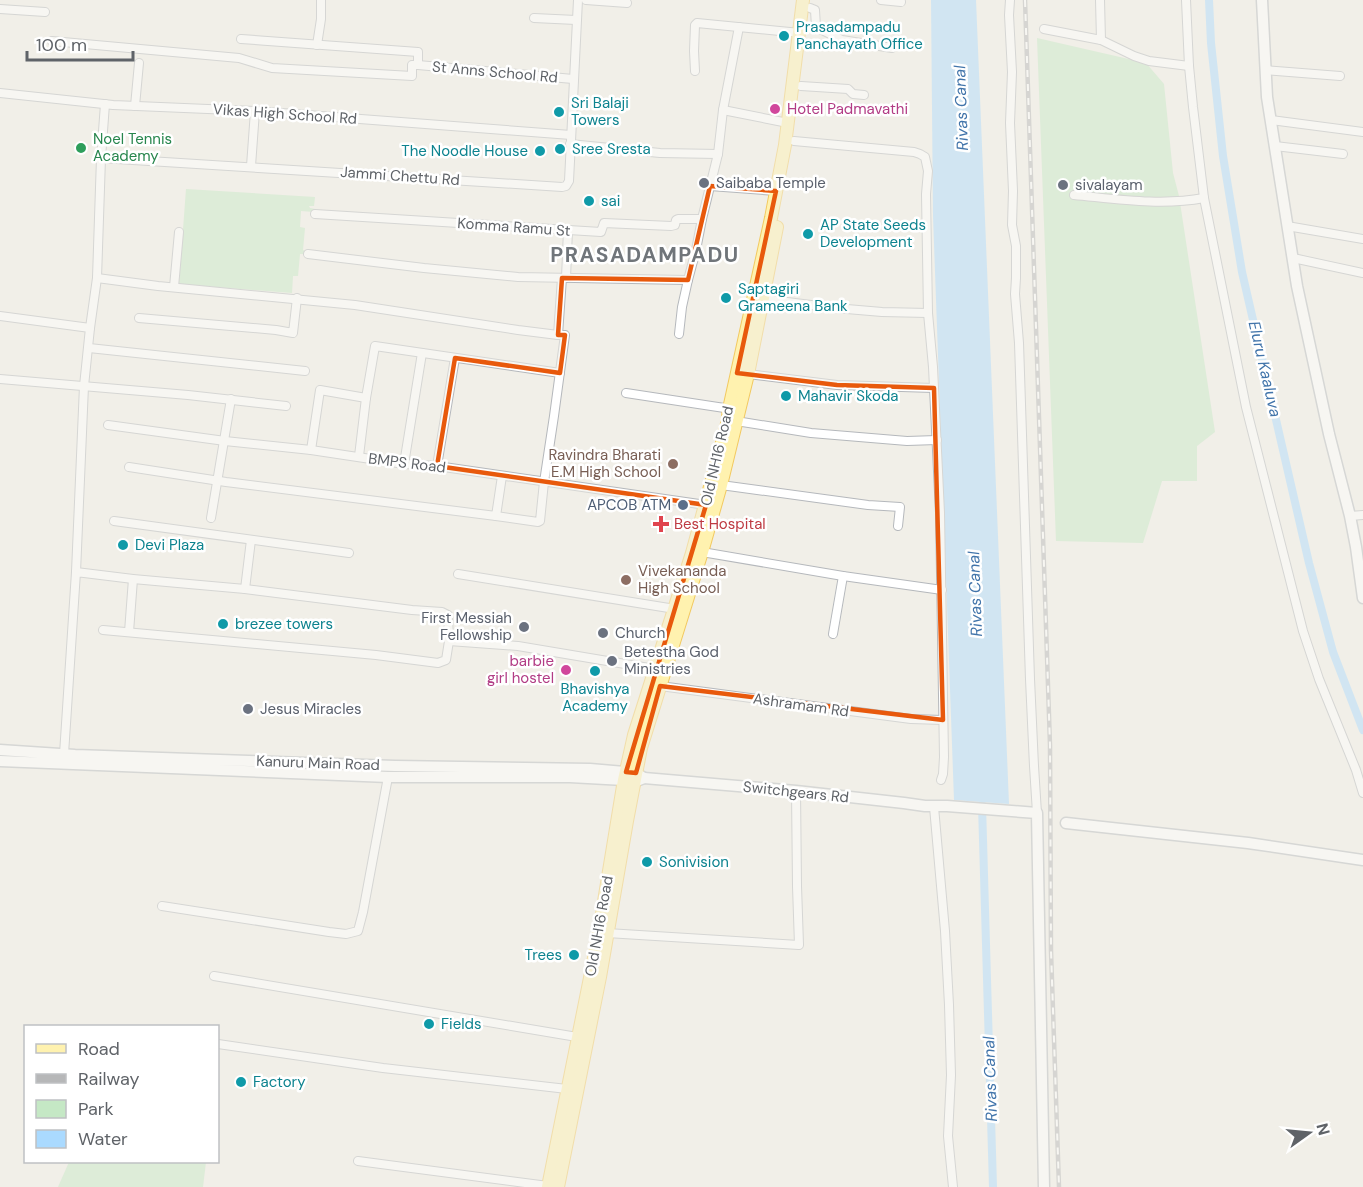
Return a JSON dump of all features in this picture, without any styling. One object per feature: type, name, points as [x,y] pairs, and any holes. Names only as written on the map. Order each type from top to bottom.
[{"type":"main road","name":"Old NH16 Road","points":[[552,1187],[577,1037],[633,777],[721,485],[776,192],[800,33],[808,3]]},
{"type":"main road","name":"Old NH16 Road","points":[[552,1187],[600,977],[633,777],[634,735],[675,609],[727,424],[734,414],[748,374],[794,141],[808,3]]},
{"type":"street","points":[[317,45],[321,0]]},
{"type":"street","name":"Jammi Chettu Rd","points":[[101,158],[566,186],[569,181],[578,0]]},
{"type":"street","points":[[586,0],[627,3]]},
{"type":"street","points":[[881,0],[902,3]]},
{"type":"street","points":[[1010,0],[1012,225],[1016,246],[1015,294],[1019,343],[1037,813],[1044,1187]]},
{"type":"street","points":[[1100,0],[1101,40]]},
{"type":"street","points":[[1186,0],[1192,107],[1204,198],[1246,407],[1303,631],[1318,678],[1356,770],[1363,793]]},
{"type":"street","points":[[1262,0],[1267,97],[1297,286],[1320,394],[1350,516],[1363,598]]},
{"type":"street","points":[[808,3],[815,9],[816,27],[842,40],[892,48]]},
{"type":"street","points":[[0,9],[45,12]]},
{"type":"street","points":[[534,18],[576,20]]},
{"type":"street","points":[[695,71],[694,42],[697,23],[800,33]]},
{"type":"street","points":[[680,334],[682,307],[718,154],[723,110],[740,27]]},
{"type":"street","points":[[1044,29],[1101,40],[1149,61],[1189,66]]},
{"type":"street","points":[[52,40],[239,58],[272,68],[412,76],[412,65],[418,65],[418,52],[241,39]]},
{"type":"street","points":[[135,106],[139,63]]},
{"type":"street","name":"St Anns School Rd","points":[[418,65],[573,79]]},
{"type":"street","points":[[1265,70],[1340,76]]},
{"type":"street","points":[[801,86],[848,89],[853,94],[864,95]]},
{"type":"street","name":"Vikas High School Rd","points":[[0,94],[105,104],[255,111],[571,135]]},
{"type":"street","points":[[64,754],[76,572],[84,386],[97,278],[105,104]]},
{"type":"street","points":[[723,110],[788,123]]},
{"type":"street","points":[[251,166],[255,111]]},
{"type":"street","points":[[1271,120],[1363,132]]},
{"type":"street","points":[[794,141],[914,152],[925,157],[928,171],[926,194],[927,313],[937,440],[942,590],[944,757],[941,780]]},
{"type":"street","points":[[570,144],[660,153],[718,154]]},
{"type":"street","points":[[1275,146],[1343,154]]},
{"type":"street","points":[[710,186],[776,192]]},
{"type":"street","points":[[1074,195],[1164,202],[1184,202],[1204,198]]},
{"type":"street","name":"Komma Ramu St","points":[[315,214],[600,232],[604,223],[670,226],[675,225],[678,219],[702,219]]},
{"type":"street","points":[[1287,226],[1363,239]]},
{"type":"street","points":[[558,335],[568,230]]},
{"type":"street","points":[[174,287],[180,232]]},
{"type":"street","points":[[308,255],[507,276],[688,280]]},
{"type":"street","points":[[1293,258],[1363,273]]},
{"type":"street","points":[[97,278],[355,304],[518,330],[565,335],[540,521],[538,522],[129,468]]},
{"type":"street","points":[[139,318],[293,333],[297,298]]},
{"type":"street","points":[[763,299],[835,308],[927,313]]},
{"type":"street","points":[[0,316],[90,328]]},
{"type":"street","points":[[359,456],[375,346],[560,373]]},
{"type":"street","points":[[88,348],[305,371]]},
{"type":"street","points":[[404,464],[422,353]]},
{"type":"street","points":[[437,466],[454,358]]},
{"type":"street","points":[[748,374],[837,385],[934,388]]},
{"type":"street","points":[[0,379],[286,406]]},
{"type":"street","points":[[311,450],[320,390],[366,398]]},
{"type":"street","points":[[626,393],[734,414],[811,433],[907,441],[937,440]]},
{"type":"street","points":[[211,518],[231,399]]},
{"type":"street","name":"BMPS Road","points":[[108,425],[359,456],[404,464],[437,466],[706,505]]},
{"type":"street","points":[[496,516],[502,476]]},
{"type":"street","points":[[721,485],[868,505],[900,507],[898,526]]},
{"type":"street","points":[[1350,516],[1363,515]]},
{"type":"street","points":[[114,521],[349,553]]},
{"type":"street","points":[[245,589],[251,540]]},
{"type":"street","points":[[702,552],[942,590]]},
{"type":"street","points":[[76,572],[442,612],[448,615],[449,619],[446,660],[438,663],[103,630]]},
{"type":"street","points":[[458,574],[675,609]]},
{"type":"street","points":[[833,634],[843,576]]},
{"type":"street","points":[[129,632],[133,579]]},
{"type":"street","points":[[449,641],[518,646],[655,669]]},
{"type":"street","name":"Ashramam Rd","points":[[660,686],[911,719],[943,720]]},
{"type":"street","name":"Kanuru Main Road","points":[[0,750],[388,777],[633,777]]},
{"type":"street","name":"Kanuru Main Road","points":[[0,761],[590,769],[633,777]]},
{"type":"street","points":[[162,906],[329,932],[346,934],[358,931],[388,777]]},
{"type":"street","name":"Switchgears Rd","points":[[633,777],[796,791],[934,807],[1037,813]]},
{"type":"street","points":[[607,933],[800,945],[796,791]]},
{"type":"street","points":[[934,807],[949,1005],[951,1075],[948,1136],[953,1187]]},
{"type":"street","points":[[1066,824],[1248,843],[1363,860]]},
{"type":"street","points":[[214,976],[577,1037]]},
{"type":"street","points":[[219,1044],[383,1068],[567,1089]]},
{"type":"street","points":[[358,1161],[552,1187]]},
{"type":"highlighted area","points":[[710,186],[776,191],[737,373],[837,385],[934,388],[943,720],[660,686],[636,773],[626,772],[706,505],[437,466],[455,358],[560,373],[565,335],[558,335],[562,278],[688,280]]},
{"type":"green space","points":[[1037,38],[1146,63],[1164,84],[1173,173],[1179,196],[1215,432],[1197,446],[1197,481],[1162,481],[1143,543],[1056,541]]},
{"type":"green space","points":[[186,189],[315,197],[314,206],[309,206],[315,209],[314,212],[301,211],[300,227],[305,228],[303,250],[305,254],[300,254],[298,276],[293,276],[292,293],[179,284]]},
{"type":"green space","points":[[69,1163],[206,1163],[203,1187],[58,1187]]},
{"type":"water","points":[[931,0],[976,0],[1009,804],[954,800],[933,216]]},
{"type":"waterway","name":"Eluru Kaaluva","points":[[1209,0],[1211,43],[1223,156],[1242,272],[1309,563],[1333,652],[1363,730]]},
{"type":"waterway","name":"Rivas Canal","points":[[982,805],[993,1187]]},
{"type":"railway","points":[[1025,0],[1050,745],[1051,951],[1059,1187]]},
{"type":"place","name":"Prasadampadu Panchayath Office","points":[[784,36]]},
{"type":"place","name":"Hotel Padmavathi","points":[[775,109]]},
{"type":"place","name":"Sri Balaji Towers","points":[[559,112]]},
{"type":"place","name":"Noel Tennis Academy","points":[[81,148]]},
{"type":"place","name":"Sree Sresta","points":[[560,149]]},
{"type":"place","name":"The Noodle House","points":[[540,151]]},
{"type":"place","name":"Saibaba Temple","points":[[704,183]]},
{"type":"place","name":"sivalayam","points":[[1063,185]]},
{"type":"place","name":"sai","points":[[589,201]]},
{"type":"place","name":"AP State Seeds Development","points":[[808,234]]},
{"type":"place","name":"Saptagiri Grameena Bank","points":[[726,298]]},
{"type":"place","name":"Mahavir Skoda","points":[[786,396]]},
{"type":"place","name":"Ravindra Bharati E.M High School","points":[[673,464]]},
{"type":"place","name":"APCOB ATM","points":[[683,505]]},
{"type":"place","name":"Best Hospital","points":[[661,524]]},
{"type":"place","name":"Devi Plaza","points":[[123,545]]},
{"type":"place","name":"Vivekananda High School","points":[[626,580]]},
{"type":"place","name":"brezee towers","points":[[223,624]]},
{"type":"place","name":"First Messiah Fellowship","points":[[524,627]]},
{"type":"place","name":"Church","points":[[603,633]]},
{"type":"place","name":"Betestha God Ministries","points":[[612,661]]},
{"type":"place","name":"barbie girl hostel","points":[[566,670]]},
{"type":"place","name":"Bhavishya Academy","points":[[595,671]]},
{"type":"place","name":"Jesus Miracles","points":[[248,709]]},
{"type":"place","name":"Sonivision","points":[[647,862]]},
{"type":"place","name":"Trees","points":[[574,955]]},
{"type":"place","name":"Fields","points":[[429,1024]]},
{"type":"place","name":"Factory","points":[[241,1082]]},
{"type":"district","name":"PRASADAMPADU","points":[[645,255]]}]
